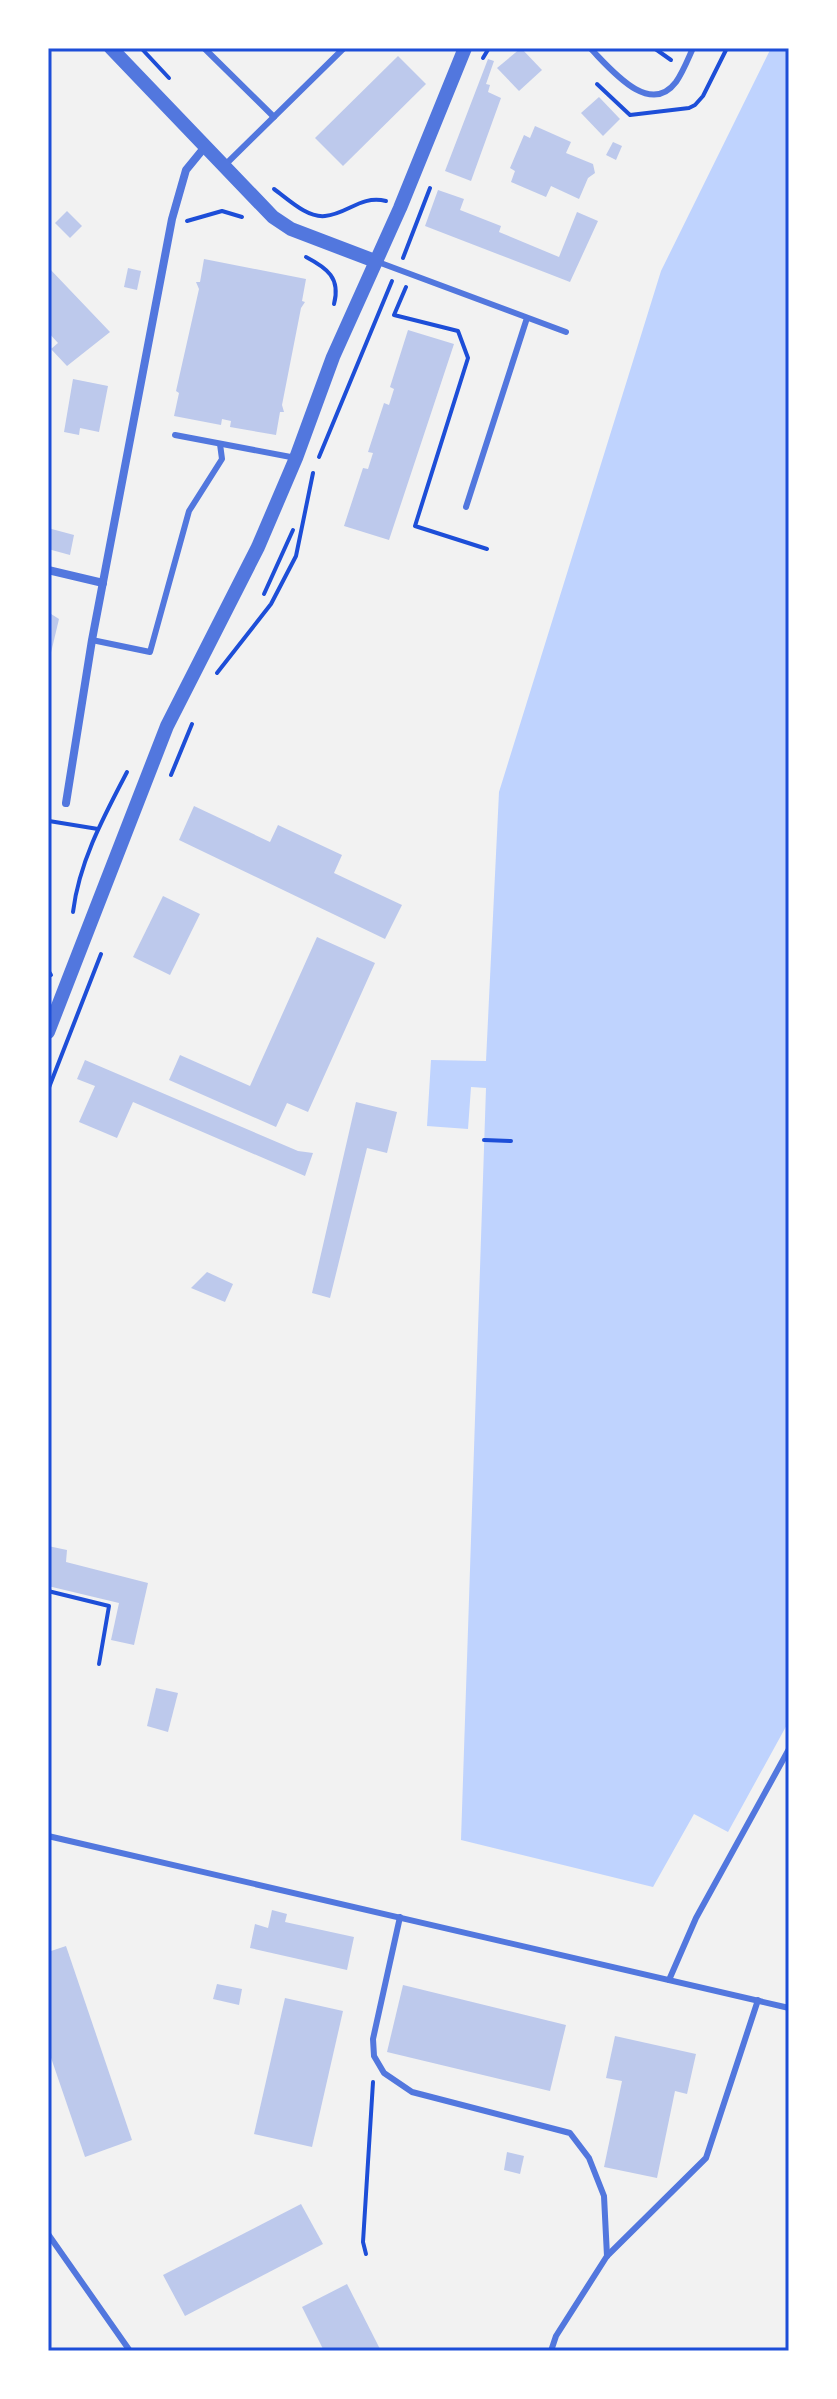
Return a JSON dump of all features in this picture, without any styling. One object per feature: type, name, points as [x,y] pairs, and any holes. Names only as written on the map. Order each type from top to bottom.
[{"type":"street","points":[[111,48],[222,168],[273,217],[291,229],[375,261]]},
{"type":"street","points":[[48,1032],[167,726],[248,567],[296,458],[328,369],[400,208],[465,48]]},
{"type":"street","points":[[66,803],[92,640],[172,219],[186,170],[204,148]]},
{"type":"street","points":[[48,570],[103,583]]},
{"type":"lane","points":[[204,48],[274,117]]},
{"type":"lane","points":[[222,168],[344,48]]},
{"type":"lane","points":[[590,48],[626,85],[651,94],[665,91],[675,83],[693,48]]},
{"type":"lane","points":[[375,261],[566,332]]},
{"type":"lane","points":[[466,507],[527,318]]},
{"type":"lane","points":[[175,435],[296,458]]},
{"type":"lane","points":[[92,640],[150,652],[189,511],[222,459],[220,444]]},
{"type":"lane","points":[[669,1980],[696,1918],[789,1749]]},
{"type":"lane","points":[[48,1836],[789,2008]]},
{"type":"lane","points":[[400,1917],[373,2039],[374,2056],[384,2073],[412,2092],[570,2133],[589,2158],[604,2196],[607,2256]]},
{"type":"lane","points":[[551,2351],[556,2336],[607,2256],[706,2158],[758,2000]]},
{"type":"lane","points":[[48,2234],[130,2351]]},
{"type":"path","points":[[141,48],[173,83]]},
{"type":"path","points":[[271,187],[306,211],[324,217],[368,198],[387,202]]},
{"type":"path","points":[[212,681],[271,604],[287,576],[302,539],[311,475],[421,216]]},
{"type":"path","points":[[411,273],[394,315],[458,331],[468,358],[415,526],[487,549]]},
{"type":"path","points":[[264,594],[293,530]]},
{"type":"path","points":[[276,570],[287,576]]},
{"type":"path","points":[[169,780],[193,722]]},
{"type":"path","points":[[49,821],[98,829]]},
{"type":"path","points":[[48,1090],[106,941]]},
{"type":"path","points":[[484,1140],[511,1141]]},
{"type":"path","points":[[48,1591],[109,1606],[99,1664]]},
{"type":"path","points":[[366,2254],[363,2242],[371,2085],[384,2073]]},
{"type":"water","points":[[771,48],[789,48],[789,1721],[728,1832],[694,1814],[653,1887],[461,1840],[486,1088],[471,1087],[468,1129],[427,1126],[431,1060],[486,1061],[499,792],[661,271]]},
{"type":"building","points":[[521,48],[542,70],[519,91],[497,68]]},
{"type":"building","points":[[398,56],[426,84],[343,166],[315,138]]},
{"type":"building","points":[[488,59],[494,61],[486,84],[490,85],[488,92],[501,98],[471,181],[445,171]]},
{"type":"building","points":[[599,97],[620,119],[603,136],[581,113]]},
{"type":"building","points":[[535,126],[571,142],[566,153],[593,164],[595,173],[588,178],[579,199],[551,186],[546,197],[511,182],[515,171],[510,168],[524,135],[530,138]]},
{"type":"building","points":[[613,142],[622,146],[616,160],[606,155]]},
{"type":"building","points":[[438,190],[464,199],[460,210],[501,226],[499,232],[559,257],[577,212],[598,221],[570,282],[425,226]]},
{"type":"building","points":[[67,211],[82,226],[70,238],[55,223]]},
{"type":"building","points":[[204,259],[306,279],[302,301],[305,302],[301,308],[282,405],[284,412],[280,412],[276,435],[230,427],[231,421],[222,419],[221,425],[174,416],[179,393],[176,391],[199,289],[196,282],[200,282]]},
{"type":"building","points":[[48,267],[110,332],[67,366],[51,349],[58,343],[48,332]]},
{"type":"building","points":[[128,268],[141,271],[137,290],[124,287]]},
{"type":"building","points":[[408,330],[454,344],[389,540],[344,526],[363,468],[368,469],[373,453],[368,452],[384,403],[389,405],[394,389],[390,387]]},
{"type":"building","points":[[73,379],[108,386],[99,432],[80,428],[79,435],[64,432]]},
{"type":"building","points":[[48,528],[74,535],[70,555],[48,549]]},
{"type":"building","points":[[48,612],[59,619],[49,661],[48,661]]},
{"type":"building","points":[[194,806],[270,842],[278,825],[342,855],[334,873],[402,905],[385,939],[179,840]]},
{"type":"building","points":[[163,896],[200,914],[170,975],[133,957]]},
{"type":"building","points":[[317,937],[375,963],[308,1112],[287,1103],[276,1127],[169,1080],[180,1055],[250,1086]]},
{"type":"building","points":[[85,1060],[298,1151],[313,1153],[305,1176],[133,1102],[117,1138],[79,1122],[95,1086],[77,1079]]},
{"type":"building","points":[[356,1102],[397,1112],[387,1153],[367,1148],[330,1298],[312,1293]]},
{"type":"building","points":[[207,1272],[233,1284],[225,1302],[191,1288]]},
{"type":"building","points":[[48,1546],[67,1550],[66,1562],[148,1583],[134,1645],[111,1640],[119,1603],[48,1586]]},
{"type":"building","points":[[156,1688],[178,1693],[168,1732],[147,1726]]},
{"type":"building","points":[[272,1910],[287,1914],[285,1922],[354,1937],[347,1970],[250,1948],[255,1924],[268,1928]]},
{"type":"building","points":[[66,1946],[132,2140],[85,2157],[48,2049],[48,1952]]},
{"type":"building","points":[[217,1984],[242,1989],[239,2005],[213,1999]]},
{"type":"building","points":[[403,1985],[566,2025],[550,2091],[387,2052]]},
{"type":"building","points":[[285,1998],[343,2011],[312,2147],[254,2134]]},
{"type":"building","points":[[615,2036],[696,2054],[687,2094],[675,2091],[657,2178],[604,2167],[622,2081],[606,2078]]},
{"type":"building","points":[[507,2152],[524,2156],[520,2174],[504,2170]]},
{"type":"building","points":[[301,2204],[323,2244],[185,2316],[163,2275]]},
{"type":"building","points":[[347,2284],[381,2351],[324,2351],[302,2307]]}]
